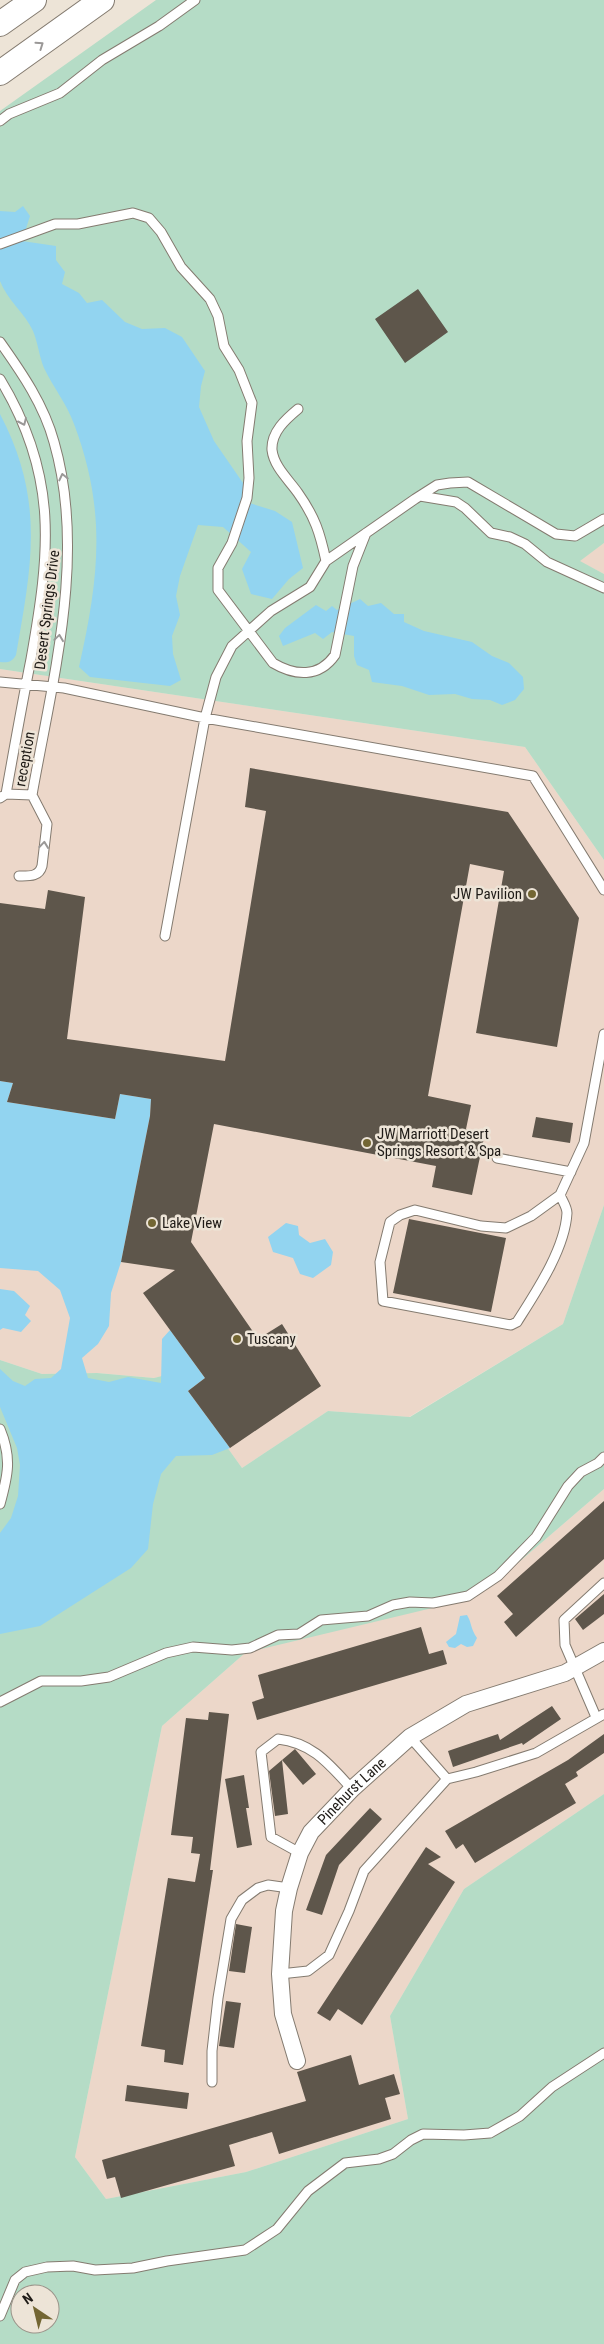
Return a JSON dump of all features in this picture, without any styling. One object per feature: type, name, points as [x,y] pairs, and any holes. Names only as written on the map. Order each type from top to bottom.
[{"type":"main road","points":[[0,24],[34,0]]},
{"type":"main road","points":[[0,73],[102,0]]},
{"type":"street","name":"Pinehurst Lane","points":[[297,2061],[283,2014],[280,1974],[284,1911],[289,1888],[300,1854],[311,1832],[352,1789],[410,1737],[466,1704],[565,1674],[604,1651]]},
{"type":"lane","points":[[0,121],[9,114],[60,93],[102,60],[159,26],[195,0]]},
{"type":"lane","points":[[0,244],[31,231],[55,224],[78,224],[133,213],[148,218],[161,232],[181,267],[210,299],[218,316],[224,346],[238,370],[252,403],[247,441],[249,478],[247,498],[232,542],[218,568],[218,590],[273,663],[286,670],[310,673],[328,664],[335,655],[353,566],[366,533]]},
{"type":"lane","name":"Desert Springs Drive","points":[[0,342],[21,372],[41,407],[54,440],[65,487],[68,528],[67,578],[51,686]]},
{"type":"lane","name":"Desert Springs Drive","points":[[0,379],[14,403],[37,462],[46,518],[47,552],[42,596],[26,683]]},
{"type":"lane","points":[[298,409],[279,426],[272,449],[279,469],[299,493],[320,529],[326,561]]},
{"type":"lane","points":[[165,936],[205,718],[216,677],[232,646],[271,611],[310,587],[326,561],[437,485],[468,482],[556,534],[575,536],[604,519]]},
{"type":"lane","points":[[420,496],[456,502],[491,533],[510,537],[525,544],[547,562],[604,588]]},
{"type":"lane","points":[[0,682],[51,686],[131,701],[205,718],[533,776],[604,890]]},
{"type":"lane","name":"reception","points":[[3,796],[26,683]]},
{"type":"lane","name":"reception","points":[[19,876],[34,875],[40,871],[42,866],[47,824],[32,795],[51,686]]},
{"type":"lane","points":[[3,796],[32,795]]},
{"type":"lane","points":[[560,1195],[568,1211],[562,1237],[547,1272],[517,1322],[511,1325],[382,1301],[380,1262],[390,1222],[400,1215],[415,1210],[480,1226],[506,1228],[531,1216],[560,1195],[584,1143],[604,1034]]},
{"type":"lane","points":[[497,1158],[571,1172]]},
{"type":"lane","points":[[0,1429],[8,1453],[8,1477],[0,1504]]},
{"type":"lane","points":[[0,1702],[41,1681],[81,1681],[109,1677],[166,1653],[193,1647],[232,1650],[250,1648],[278,1635],[299,1634],[321,1620],[368,1616],[393,1605],[410,1602],[433,1603],[468,1596],[498,1576],[536,1537],[568,1486],[581,1472],[598,1463],[604,1457]]},
{"type":"lane","points":[[280,1974],[308,1971],[329,1955],[349,1911],[364,1871],[447,1779],[536,1753],[600,1716],[575,1667],[566,1644],[564,1620],[604,1583]]},
{"type":"lane","points":[[410,1737],[447,1779]]},
{"type":"lane","points":[[300,1854],[271,1837],[261,1752],[278,1739],[296,1741],[325,1759],[352,1789]]},
{"type":"lane","points":[[212,2082],[216,2016],[231,1919],[242,1900],[258,1888],[268,1886],[289,1888]]},
{"type":"lane","points":[[0,2316],[14,2280],[25,2272],[47,2267],[95,2270],[133,2268],[166,2261],[245,2250],[277,2229],[308,2191],[345,2163],[379,2159],[393,2154],[411,2140],[424,2134],[464,2136],[490,2133],[520,2116],[552,2087],[604,2053]]},
{"type":"shaded area","points":[[604,543],[604,574],[579,561]]},
{"type":"shaded area","points":[[0,669],[525,747],[604,860],[604,1205],[563,1324],[409,1417],[328,1411],[242,1468],[174,1374],[154,1378],[98,1373],[42,1374],[0,1360]]},
{"type":"shaded area","points":[[604,1489],[604,1794],[464,1889],[390,2016],[408,2119],[246,2172],[106,2199],[75,2157],[162,1726],[245,1653],[519,1562]]},
{"type":"green space","points":[[156,0],[604,0],[604,543],[580,561],[604,574],[604,860],[525,747],[0,669],[0,111]]},
{"type":"green space","points":[[604,1205],[604,1489],[519,1562],[449,1604],[245,1653],[162,1726],[75,2157],[106,2199],[246,2172],[408,2119],[390,2016],[464,1889],[604,1794],[604,2344],[0,2344],[0,1360],[42,1374],[97,1373],[154,1378],[174,1373],[242,1468],[328,1411],[410,1417],[563,1324]]},
{"type":"water","points":[[23,206],[30,216],[22,241],[56,246],[56,260],[65,272],[62,284],[79,293],[87,303],[102,300],[125,322],[142,329],[165,328],[182,337],[205,371],[199,407],[214,441],[243,483],[243,501],[275,511],[292,522],[303,568],[289,579],[272,599],[251,594],[242,569],[251,552],[223,527],[198,525],[180,576],[176,596],[180,615],[172,636],[173,654],[181,680],[170,686],[90,677],[79,667],[95,574],[96,545],[92,486],[85,456],[74,424],[44,368],[30,324],[7,294],[0,281],[0,211],[15,212]]},
{"type":"water","points":[[0,414],[14,445],[24,475],[31,533],[27,591],[16,655],[10,662],[0,662]]},
{"type":"water","points":[[360,599],[368,606],[381,603],[394,614],[404,614],[404,622],[424,631],[472,642],[492,656],[509,663],[523,677],[524,689],[515,700],[502,705],[490,700],[472,699],[455,694],[429,695],[402,686],[372,682],[369,670],[357,665],[354,656],[354,636],[332,632],[323,639],[315,633],[283,646],[279,636],[285,628],[316,605],[326,611],[332,606],[337,610]]},
{"type":"water","points":[[0,1081],[13,1083],[7,1102],[115,1119],[120,1094],[151,1099],[150,1116],[121,1262],[111,1293],[109,1326],[98,1344],[82,1358],[88,1378],[109,1382],[128,1377],[161,1383],[162,1339],[170,1330],[205,1378],[188,1391],[230,1448],[212,1455],[176,1456],[161,1474],[153,1504],[148,1549],[131,1568],[40,1626],[0,1634],[0,1533],[11,1518],[18,1496],[20,1465],[17,1448],[0,1407],[0,1369],[13,1381],[25,1386],[35,1379],[51,1378],[61,1369],[70,1318],[60,1290],[38,1271],[0,1268]]},
{"type":"water","points":[[286,1223],[298,1226],[299,1235],[310,1243],[325,1239],[333,1252],[331,1265],[313,1278],[300,1274],[293,1258],[273,1252],[268,1237]]},
{"type":"water","points":[[0,1289],[14,1291],[30,1306],[25,1315],[31,1321],[21,1332],[3,1328],[0,1330]]},
{"type":"water","points":[[467,1615],[477,1638],[473,1646],[467,1647],[461,1644],[455,1648],[449,1647],[446,1642],[456,1634],[460,1616]]},
{"type":"building","points":[[418,289],[448,332],[405,363],[375,319]]},
{"type":"building","name":"JW Marriott Desert Springs Resort & Spa","points":[[250,768],[508,812],[579,918],[557,1047],[476,1033],[504,871],[470,864],[428,1096],[471,1105],[466,1129],[485,1133],[472,1195],[432,1187],[436,1166],[214,1124],[191,1242],[258,1339],[282,1324],[321,1386],[230,1448],[188,1391],[205,1378],[143,1293],[175,1270],[121,1262],[150,1116],[151,1099],[120,1094],[115,1119],[7,1102],[13,1083],[0,1081],[0,903],[45,909],[48,890],[85,897],[67,1039],[225,1061],[266,811],[245,807]]},
{"type":"building","points":[[536,1117],[573,1123],[570,1143],[532,1137]]},
{"type":"building","points":[[409,1219],[506,1238],[491,1312],[393,1293]]},
{"type":"building","points":[[604,1501],[604,1559],[516,1637],[504,1622],[513,1614],[497,1596]]},
{"type":"building","points":[[604,1594],[604,1614],[583,1630],[575,1619]]},
{"type":"building","points":[[421,1627],[429,1654],[443,1650],[447,1664],[257,1720],[252,1702],[264,1698],[258,1675]]},
{"type":"building","points":[[552,1706],[561,1719],[523,1745],[522,1743],[453,1767],[448,1751],[498,1734],[500,1740]]},
{"type":"building","points":[[209,1712],[229,1714],[210,1870],[213,1870],[183,2065],[164,2062],[165,2050],[141,2046],[168,1878],[195,1882],[200,1854],[191,1853],[193,1837],[171,1835],[186,1718],[208,1720]]},
{"type":"building","points":[[604,1734],[604,1753],[576,1772],[578,1776],[565,1784],[576,1803],[475,1863],[463,1844],[456,1849],[445,1831],[568,1760]]},
{"type":"building","points":[[295,1749],[316,1774],[303,1785],[282,1760]]},
{"type":"building","points":[[282,1760],[288,1814],[275,1816],[269,1771]]},
{"type":"building","points":[[244,1775],[249,1808],[246,1808],[252,1845],[237,1848],[225,1779]]},
{"type":"building","points":[[370,1808],[382,1819],[339,1865],[322,1915],[306,1910],[326,1855]]},
{"type":"building","points":[[426,1847],[441,1857],[428,1864],[455,1882],[362,2025],[338,2009],[330,2021],[317,2013]]},
{"type":"building","points":[[236,1924],[252,1927],[245,1973],[229,1971]]},
{"type":"building","points":[[226,2001],[241,2003],[234,2048],[219,2046]]},
{"type":"building","points":[[351,2055],[359,2085],[394,2074],[400,2094],[385,2098],[391,2119],[279,2154],[272,2132],[229,2145],[235,2166],[121,2198],[115,2177],[107,2179],[102,2160],[306,2101],[297,2072]]},
{"type":"building","points":[[127,2085],[189,2093],[187,2109],[125,2101]]},
{"type":"place","name":"JW Pavilion","points":[[532,894]]},
{"type":"place","name":"JW Marriott Desert Springs Resort & Spa","points":[[367,1143]]},
{"type":"place","name":"Lake View","points":[[152,1223]]},
{"type":"place","name":"Tuscany","points":[[237,1339]]}]
